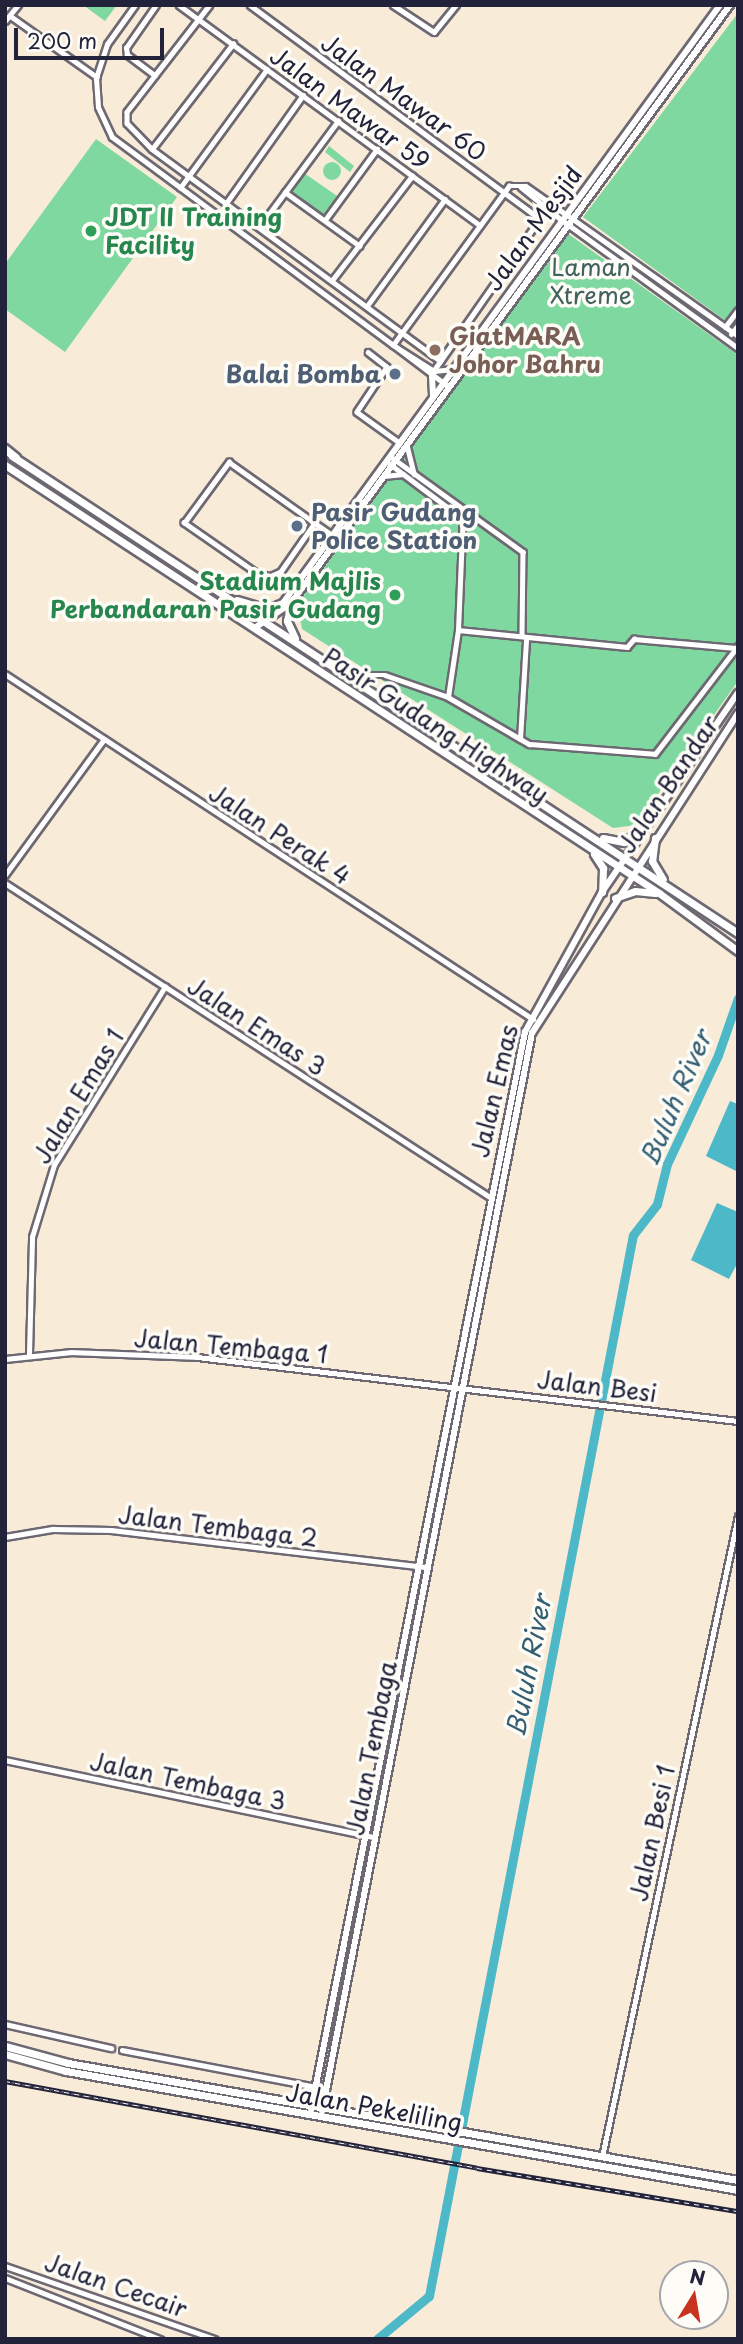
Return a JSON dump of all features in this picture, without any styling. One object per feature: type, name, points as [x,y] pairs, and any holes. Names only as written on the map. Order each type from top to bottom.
[{"type":"highway","points":[[5,451],[16,458]]},
{"type":"main road","name":"Jalan Mesjid","points":[[256,627],[291,603],[335,537],[568,220],[720,5]]},
{"type":"main road","name":"Jalan Mesjid","points":[[404,444],[433,398],[447,385],[454,369],[730,5]]},
{"type":"main road","points":[[433,373],[433,398]]},
{"type":"main road","name":"Pasir Gudang Highway","points":[[16,458],[625,855],[738,933]]},
{"type":"main road","name":"Jalan Mesjid","points":[[237,600],[259,608],[277,607],[384,476],[391,461]]},
{"type":"main road","name":"Pasir Gudang Highway","points":[[5,465],[659,893],[738,951]]},
{"type":"main road","points":[[174,574],[181,565]]},
{"type":"main road","points":[[291,603],[287,621],[295,639]]},
{"type":"main road","name":"Jalan Bandar","points":[[642,830],[738,693]]},
{"type":"main road","name":"Jalan Bandar","points":[[631,875],[738,713]]},
{"type":"main road","points":[[592,834],[624,842],[642,830]]},
{"type":"main road","name":"Jalan Emas","points":[[453,1387],[490,1197],[530,1017],[602,892],[642,830]]},
{"type":"main road","points":[[655,838],[652,861],[665,883]]},
{"type":"main road","points":[[587,847],[603,868],[602,892]]},
{"type":"main road","name":"Jalan Emas","points":[[463,1388],[537,1022],[631,875]]},
{"type":"main road","points":[[615,898],[635,891],[659,893]]},
{"type":"main road","name":"Jalan Tembaga","points":[[322,2113],[423,1567],[453,1387]]},
{"type":"main road","name":"Jalan Tembaga","points":[[311,2111],[365,1835],[463,1388]]},
{"type":"main road","name":"Jalan Pekeliling","points":[[5,2046],[68,2063],[311,2111],[734,2179]]},
{"type":"main road","name":"Jalan Pekeliling","points":[[5,2054],[66,2071],[311,2111]]},
{"type":"main road","name":"Jalan Pekeliling","points":[[322,2113],[433,2138],[734,2189]]},
{"type":"main road","points":[[734,2179],[734,2189]]},
{"type":"street","points":[[5,21],[12,17],[18,5]]},
{"type":"street","points":[[135,5],[107,44],[97,77],[98,107],[111,137],[447,385]]},
{"type":"street","points":[[155,76],[127,55],[126,48],[156,5]]},
{"type":"street","name":"Jalan Mawar 59","points":[[179,5],[480,225]]},
{"type":"street","points":[[210,5],[127,112],[127,123],[152,149],[442,361],[433,373]]},
{"type":"street","name":"Jalan Mawar 60","points":[[250,5],[538,217],[540,225],[442,361]]},
{"type":"street","points":[[393,5],[434,32],[456,5]]},
{"type":"street","points":[[12,17],[97,77]]},
{"type":"street","points":[[152,149],[233,44]]},
{"type":"street","points":[[180,188],[267,69]]},
{"type":"street","points":[[227,202],[303,95]]},
{"type":"street","points":[[260,226],[338,121]]},
{"type":"street","points":[[325,220],[377,149]]},
{"type":"street","points":[[332,279],[412,176]]},
{"type":"street","points":[[395,346],[402,332],[504,192],[512,185],[521,187],[735,334]]},
{"type":"street","points":[[285,192],[360,246]]},
{"type":"street","points":[[367,306],[445,199]]},
{"type":"street","points":[[568,220],[738,348]]},
{"type":"street","points":[[720,334],[738,310]]},
{"type":"street","points":[[727,340],[735,334],[738,326]]},
{"type":"street","points":[[368,352],[387,367],[357,412],[404,444],[415,475]]},
{"type":"street","points":[[433,373],[454,369]]},
{"type":"street","points":[[391,461],[462,519]]},
{"type":"street","points":[[391,461],[523,552],[522,634],[526,640],[520,739]]},
{"type":"street","points":[[316,523],[281,572],[270,578],[256,573],[184,523],[229,462],[316,523],[335,537]]},
{"type":"street","points":[[384,476],[404,474]]},
{"type":"street","points":[[448,697],[458,630],[463,509]]},
{"type":"street","points":[[458,630],[522,634]]},
{"type":"street","points":[[526,640],[627,647],[634,639],[737,647]]},
{"type":"street","points":[[348,675],[385,675],[448,697],[520,739],[552,747],[659,753],[737,647]]},
{"type":"street","name":"Jalan Perak 4","points":[[5,674],[537,1022]]},
{"type":"street","points":[[5,875],[104,739]]},
{"type":"street","name":"Jalan Emas 3","points":[[5,883],[490,1197]]},
{"type":"street","name":"Jalan Emas 1","points":[[29,1354],[32,1237],[54,1164],[165,987]]},
{"type":"street","name":"Jalan Tembaga 1","points":[[5,1359],[29,1354],[197,1357],[453,1387]]},
{"type":"street","name":"Jalan Besi","points":[[453,1387],[738,1420]]},
{"type":"street","name":"Jalan Besi 1","points":[[602,2158],[738,1516]]},
{"type":"street","name":"Jalan Tembaga 2","points":[[5,1537],[53,1529],[111,1530],[423,1567]]},
{"type":"street","name":"Jalan Tembaga 3","points":[[5,1760],[373,1837]]},
{"type":"street","points":[[5,2024],[111,2048]]},
{"type":"street","points":[[122,2050],[326,2089]]},
{"type":"street","name":"Jalan Cecair","points":[[5,2266],[215,2339]]},
{"type":"street","name":"Jalan Cecair","points":[[5,2278],[160,2339]]},
{"type":"green space","points":[[83,5],[117,5],[105,21]]},
{"type":"green space","points":[[738,13],[738,305],[726,321],[583,217]]},
{"type":"green space","name":"JDT II Training Facility","points":[[96,139],[177,197],[65,352],[5,309],[5,264]]},
{"type":"green space","points":[[329,146],[354,166],[350,172],[325,152]]},
{"type":"green space","points":[[332,162],[338,165],[341,171],[338,177],[332,180],[326,177],[323,171],[326,165]]},
{"type":"green space","points":[[304,173],[340,198],[324,216],[290,191]]},
{"type":"green space","name":"Laman Xtreme","points":[[567,233],[738,355],[738,681],[636,825],[613,828],[302,629],[297,605]]},
{"type":"water","points":[[730,1101],[738,1104],[738,1172],[706,1156]]},
{"type":"water","points":[[717,1203],[738,1212],[738,1262],[729,1279],[691,1260]]},
{"type":"waterway","name":"Buluh River","points":[[377,2339],[429,2296],[633,1235],[657,1204],[667,1164],[718,1055],[738,998]]},
{"type":"railway","points":[[5,2081],[477,2168],[738,2211]]},
{"type":"place","name":"JDT II Training Facility","points":[[91,231]]},
{"type":"place","name":"GiatMARA Johor Bahru","points":[[435,350]]},
{"type":"place","name":"Balai Bomba","points":[[395,374]]},
{"type":"place","name":"Pasir Gudang Police Station","points":[[297,526]]},
{"type":"place","name":"Stadium Majlis Perbandaran Pasir Gudang","points":[[395,595]]}]
